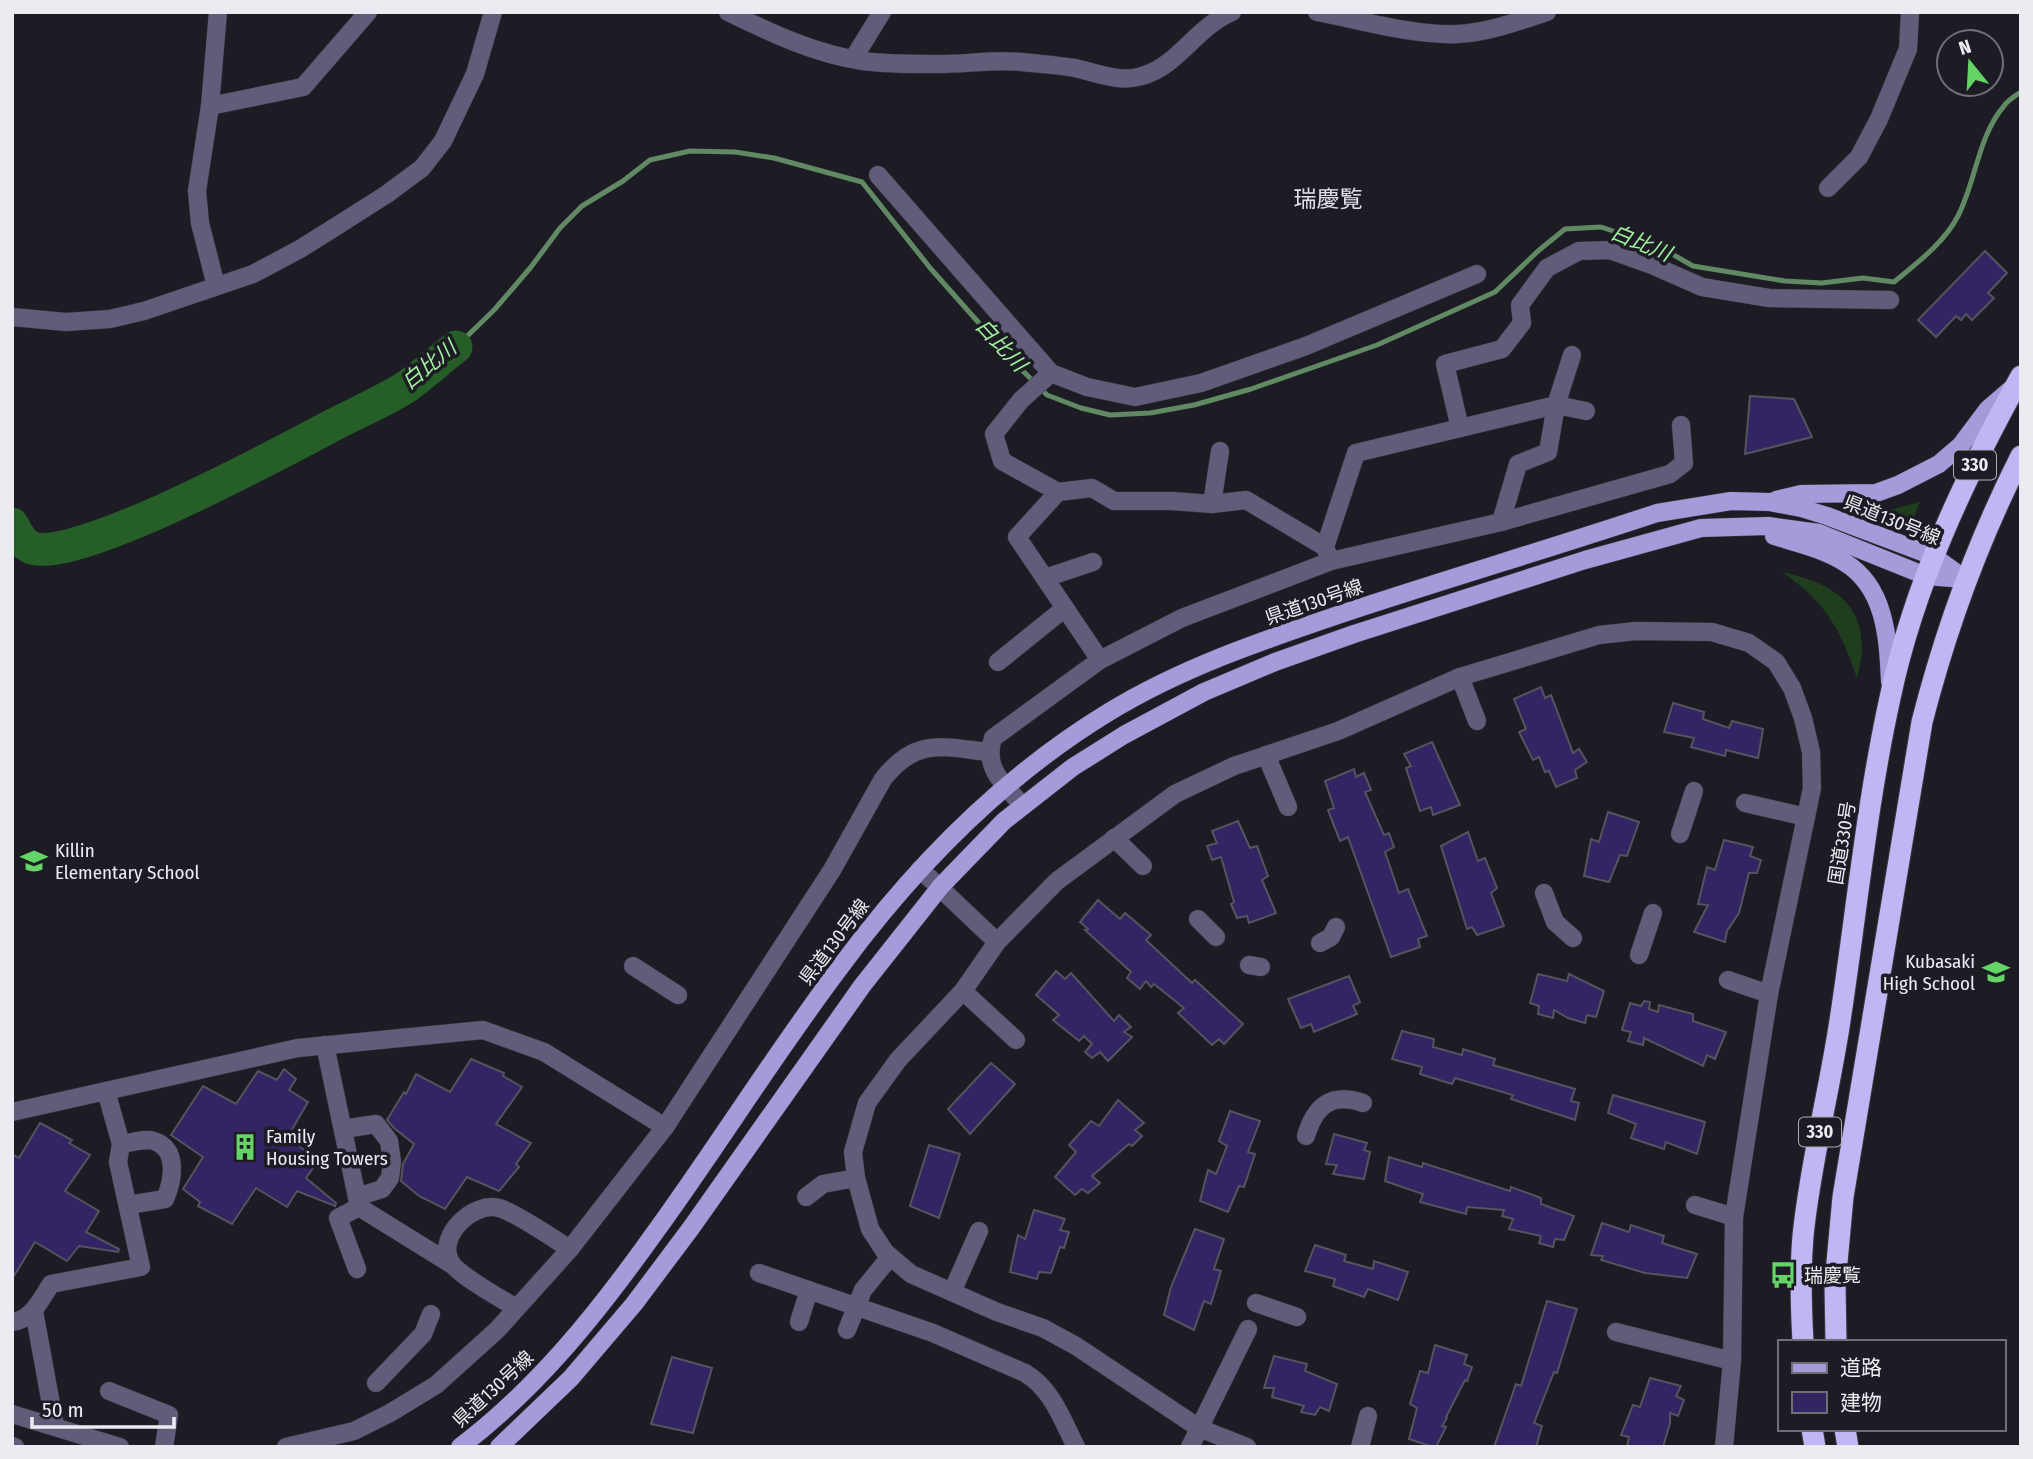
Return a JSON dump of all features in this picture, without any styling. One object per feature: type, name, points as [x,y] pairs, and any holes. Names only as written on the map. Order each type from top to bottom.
[{"type":"highway","name":"国道330号","points":[[1803,1340],[1802,1270],[1808,1202],[1839,1028],[1869,818],[1890,696],[1930,566],[1979,457],[2018,380]]},
{"type":"highway","name":"330","points":[[1836,1340],[1835,1284],[1843,1197],[1922,722],[1936,668],[1965,579],[2021,456]]},
{"type":"main road","points":[[1769,502],[1801,494],[1876,493],[1898,485],[1939,464],[1961,445],[1988,409],[2018,380]]},
{"type":"main road","name":"県道130号線","points":[[460,1447],[517,1399],[587,1324],[692,1181],[838,969],[920,869],[1006,786],[1057,746],[1111,710],[1191,669],[1269,639],[1657,513],[1731,501],[1769,502],[1827,516],[1930,566]]},
{"type":"main road","points":[[1725,526],[1772,535],[1807,546],[1845,562],[1861,577],[1872,591],[1884,620],[1890,696]]},
{"type":"main road","name":"県道130号線","points":[[499,1447],[571,1378],[634,1304],[862,986],[941,886],[1004,821],[1073,767],[1124,735],[1204,692],[1275,662],[1354,634],[1610,553],[1701,528],[1768,526],[1819,533],[1965,579]]},
{"type":"street","points":[[215,286],[200,223],[197,191],[210,106],[218,12]]},
{"type":"street","points":[[210,106],[303,88],[368,12]]},
{"type":"street","points":[[12,317],[66,322],[110,319],[144,311],[253,274],[300,249],[387,194],[422,168],[443,141],[475,74],[493,12]]},
{"type":"street","points":[[728,12],[794,43],[862,61],[934,64],[1012,61],[1130,78],[1158,70],[1212,23],[1232,12]]},
{"type":"street","points":[[853,58],[882,12]]},
{"type":"street","points":[[1317,12],[1434,34],[1459,34],[1502,26],[1547,12]]},
{"type":"street","points":[[1828,187],[1859,157],[1879,119],[1908,49],[1910,12]]},
{"type":"street","points":[[878,176],[1049,375],[1087,387],[1135,397],[1201,383],[1306,346],[1477,274]]},
{"type":"street","points":[[1460,428],[1445,364],[1502,349],[1522,323],[1520,305],[1547,268],[1579,251],[1610,250],[1653,265],[1702,288],[1755,296],[1890,300]]},
{"type":"street","points":[[1501,522],[1518,464],[1548,452],[1556,405],[1572,355]]},
{"type":"street","points":[[1049,375],[1028,394],[994,434],[1002,461],[1058,492],[1092,488],[1114,501],[1212,504],[1246,500],[1328,554]]},
{"type":"street","points":[[1328,554],[1356,453],[1556,405],[1587,411]]},
{"type":"street","points":[[1023,806],[992,769],[989,752],[993,738],[1100,660],[1182,618],[1328,554],[1501,522],[1670,474],[1684,463],[1681,425]]},
{"type":"street","points":[[1212,504],[1220,451]]},
{"type":"street","points":[[1058,492],[1017,537],[1100,660]]},
{"type":"street","points":[[1045,578],[1093,562]]},
{"type":"street","points":[[998,662],[1065,608]]},
{"type":"street","points":[[1247,1447],[1199,1428],[1076,1346],[1043,1328],[911,1274],[890,1256],[870,1229],[856,1178],[853,1152],[867,1103],[898,1060],[963,991],[997,942],[1057,881],[1175,794],[1234,766],[1339,732],[1460,677],[1599,635],[1636,631],[1712,632],[1749,643],[1776,662],[1792,688],[1811,752],[1812,788],[1769,994],[1734,1217],[1732,1361],[1724,1447]]},
{"type":"street","points":[[1460,677],[1477,722]]},
{"type":"street","points":[[286,1447],[354,1431],[436,1385],[471,1355],[570,1249],[665,1128],[832,870],[893,766],[913,752],[928,746],[989,752]]},
{"type":"street","points":[[1266,755],[1287,807]]},
{"type":"street","points":[[1680,834],[1695,791]]},
{"type":"street","points":[[1745,803],[1806,817]]},
{"type":"street","points":[[1114,838],[1143,866]]},
{"type":"street","points":[[920,869],[941,886],[997,942]]},
{"type":"street","points":[[1544,893],[1555,922],[1573,938]]},
{"type":"street","points":[[1639,955],[1653,913]]},
{"type":"street","points":[[1198,919],[1216,937]]},
{"type":"street","points":[[1320,943],[1331,937],[1336,927]]},
{"type":"street","points":[[633,966],[678,995]]},
{"type":"street","points":[[1728,980],[1769,994]]},
{"type":"street","points":[[963,991],[1016,1040]]},
{"type":"street","points":[[12,1112],[298,1048],[483,1030],[544,1052],[665,1128]]},
{"type":"street","points":[[325,1045],[358,1202],[516,1308]]},
{"type":"street","points":[[12,1322],[19,1321],[34,1311],[51,1284],[141,1267],[118,1162],[121,1144],[106,1091]]},
{"type":"street","points":[[1306,1136],[1310,1122],[1325,1103],[1351,1098],[1363,1102]]},
{"type":"street","points":[[342,1129],[376,1124],[389,1141],[392,1162],[390,1178],[382,1189],[338,1217],[357,1269]]},
{"type":"street","points":[[121,1144],[153,1140],[164,1146],[171,1157],[171,1186],[165,1199],[128,1205]]},
{"type":"street","points":[[806,1198],[823,1184],[856,1178]]},
{"type":"street","points":[[1695,1205],[1734,1217]]},
{"type":"street","points":[[451,1264],[447,1251],[452,1234],[464,1218],[474,1210],[484,1207],[500,1208],[570,1249]]},
{"type":"street","points":[[952,1292],[979,1231]]},
{"type":"street","points":[[847,1330],[863,1290],[890,1256]]},
{"type":"street","points":[[760,1273],[933,1333],[1037,1380],[1053,1401],[1076,1447]]},
{"type":"street","points":[[799,1322],[809,1290]]},
{"type":"street","points":[[1256,1303],[1297,1317]]},
{"type":"street","points":[[34,1311],[55,1426]]},
{"type":"street","points":[[376,1383],[423,1334],[432,1314]]},
{"type":"street","points":[[1190,1447],[1248,1329]]},
{"type":"street","points":[[1616,1332],[1732,1361]]},
{"type":"street","points":[[109,1391],[169,1415],[164,1447]]},
{"type":"street","points":[[12,1414],[120,1447]]},
{"type":"street","points":[[1360,1447],[1368,1416]]},
{"type":"green space","points":[[1920,502],[1910,527],[1874,514]]},
{"type":"green space","points":[[1782,572],[1825,586],[1847,603],[1860,629],[1862,654],[1857,678],[1830,618],[1810,594]]},
{"type":"building","points":[[1985,251],[2007,273],[1988,293],[1994,298],[1972,320],[1966,314],[1961,320],[1956,316],[1936,337],[1918,320]]},
{"type":"building","points":[[1750,396],[1794,399],[1812,437],[1745,454]]},
{"type":"building","points":[[1541,687],[1545,698],[1551,695],[1573,753],[1579,749],[1587,762],[1575,770],[1577,778],[1556,787],[1549,771],[1545,772],[1539,757],[1533,760],[1519,732],[1526,729],[1514,699]]},
{"type":"building","points":[[1673,703],[1704,712],[1703,719],[1729,728],[1732,721],[1763,729],[1758,758],[1726,750],[1725,756],[1691,747],[1694,738],[1664,732]]},
{"type":"building","points":[[1432,742],[1460,805],[1433,815],[1431,807],[1420,811],[1406,768],[1411,766],[1404,754]]},
{"type":"building","points":[[1354,769],[1356,777],[1364,773],[1371,790],[1365,792],[1384,835],[1389,833],[1394,847],[1385,852],[1399,893],[1408,889],[1427,936],[1418,939],[1420,947],[1391,957],[1348,837],[1340,841],[1328,810],[1334,808],[1325,781]]},
{"type":"building","points":[[1608,812],[1639,822],[1627,856],[1620,855],[1609,882],[1584,876],[1591,839],[1599,842]]},
{"type":"building","points":[[1238,821],[1250,848],[1257,846],[1268,876],[1262,880],[1276,913],[1249,923],[1247,916],[1237,918],[1231,904],[1234,902],[1221,857],[1212,860],[1207,846],[1217,843],[1212,831]]},
{"type":"building","points":[[1468,832],[1478,861],[1485,858],[1497,888],[1491,893],[1504,926],[1477,935],[1472,927],[1467,929],[1441,846]]},
{"type":"building","points":[[1724,840],[1753,847],[1750,856],[1761,860],[1757,873],[1749,873],[1739,913],[1727,931],[1725,942],[1694,932],[1708,905],[1698,904],[1707,867],[1715,870]]},
{"type":"building","points":[[1098,900],[1120,919],[1125,913],[1151,935],[1146,940],[1192,983],[1195,980],[1243,1024],[1224,1044],[1219,1039],[1212,1045],[1178,1013],[1184,1008],[1154,984],[1151,987],[1146,981],[1140,989],[1127,978],[1131,972],[1085,930],[1088,929],[1080,922]]},
{"type":"building","points":[[1056,971],[1065,979],[1071,973],[1114,1021],[1119,1015],[1131,1027],[1124,1032],[1132,1037],[1108,1061],[1100,1052],[1092,1058],[1085,1052],[1092,1044],[1084,1036],[1079,1041],[1053,1020],[1059,1015],[1036,995]]},
{"type":"building","points":[[1538,974],[1567,981],[1569,974],[1604,991],[1596,1017],[1587,1015],[1585,1023],[1554,1010],[1553,1018],[1538,1014],[1539,1006],[1530,1003]]},
{"type":"building","points":[[1349,976],[1360,1002],[1353,1006],[1357,1014],[1314,1032],[1311,1024],[1301,1028],[1288,999]]},
{"type":"building","points":[[1644,1001],[1650,1002],[1649,1009],[1658,1012],[1659,1005],[1693,1014],[1693,1021],[1726,1032],[1715,1059],[1707,1055],[1703,1066],[1644,1038],[1643,1045],[1628,1041],[1631,1032],[1622,1030],[1630,1003],[1641,1006]]},
{"type":"building","points":[[1402,1031],[1434,1039],[1433,1047],[1462,1055],[1463,1049],[1495,1059],[1493,1065],[1575,1089],[1571,1101],[1579,1103],[1575,1120],[1511,1099],[1513,1095],[1455,1078],[1452,1084],[1420,1074],[1422,1067],[1392,1059]]},
{"type":"building","name":"Family Housing Towers","points":[[471,1059],[504,1073],[503,1076],[522,1087],[496,1124],[531,1143],[516,1164],[519,1167],[499,1191],[467,1177],[445,1209],[419,1196],[401,1181],[403,1164],[414,1144],[387,1120],[404,1092],[406,1094],[416,1074],[450,1092]]},
{"type":"building","points":[[991,1063],[1015,1084],[970,1134],[948,1109]]},
{"type":"building","name":"Family Housing Towers","points":[[284,1069],[296,1079],[289,1090],[308,1102],[287,1138],[319,1160],[306,1178],[336,1203],[335,1206],[297,1191],[287,1207],[256,1188],[232,1224],[198,1206],[200,1202],[183,1189],[203,1157],[171,1135],[203,1086],[236,1104],[258,1071],[277,1080]]},
{"type":"building","points":[[1613,1095],[1705,1122],[1697,1154],[1666,1142],[1664,1149],[1631,1138],[1636,1124],[1608,1113]]},
{"type":"building","points":[[1118,1100],[1144,1123],[1135,1130],[1142,1136],[1092,1176],[1100,1183],[1088,1193],[1082,1189],[1075,1195],[1055,1177],[1076,1152],[1069,1145],[1091,1121],[1099,1126]]},
{"type":"building","points":[[1230,1111],[1260,1121],[1248,1152],[1255,1154],[1244,1187],[1239,1186],[1228,1212],[1200,1201],[1208,1170],[1216,1174],[1227,1146],[1219,1141]]},
{"type":"building","points":[[40,1123],[72,1140],[69,1143],[90,1155],[65,1191],[99,1211],[86,1232],[119,1249],[118,1252],[79,1246],[67,1261],[35,1242],[12,1279],[12,1154],[19,1158]]},
{"type":"building","points":[[1334,1134],[1367,1143],[1364,1150],[1370,1152],[1364,1179],[1333,1174],[1337,1165],[1326,1164]]},
{"type":"building","points":[[929,1145],[960,1154],[939,1218],[910,1206]]},
{"type":"building","points":[[1389,1157],[1422,1167],[1423,1163],[1510,1191],[1511,1187],[1541,1198],[1541,1204],[1574,1216],[1564,1240],[1555,1239],[1553,1247],[1539,1243],[1541,1236],[1509,1229],[1513,1219],[1502,1216],[1504,1210],[1467,1207],[1466,1214],[1420,1202],[1423,1194],[1385,1181]]},
{"type":"building","points":[[1034,1210],[1065,1219],[1060,1230],[1069,1232],[1064,1248],[1060,1247],[1051,1273],[1039,1272],[1037,1279],[1010,1272],[1018,1235],[1025,1239]]},
{"type":"building","points":[[1602,1223],[1629,1232],[1631,1225],[1664,1236],[1662,1243],[1697,1254],[1687,1278],[1645,1273],[1601,1260],[1603,1256],[1591,1255]]},
{"type":"building","points":[[1195,1229],[1224,1239],[1214,1269],[1221,1271],[1211,1304],[1204,1301],[1194,1330],[1164,1315],[1171,1287]]},
{"type":"building","points":[[1315,1245],[1346,1255],[1344,1261],[1373,1269],[1374,1261],[1408,1272],[1398,1300],[1368,1289],[1364,1297],[1333,1286],[1335,1279],[1305,1271]]},
{"type":"building","points":[[1547,1301],[1577,1309],[1557,1373],[1554,1372],[1534,1423],[1542,1426],[1536,1447],[1494,1447],[1516,1384],[1521,1386]]},
{"type":"building","points":[[1435,1345],[1467,1355],[1464,1364],[1472,1367],[1442,1426],[1446,1427],[1436,1447],[1433,1447],[1409,1439],[1417,1408],[1410,1404],[1420,1371],[1428,1373]]},
{"type":"building","points":[[1274,1356],[1307,1364],[1305,1371],[1337,1384],[1329,1411],[1320,1407],[1315,1415],[1301,1412],[1304,1406],[1272,1397],[1274,1388],[1264,1388]]},
{"type":"building","points":[[672,1357],[712,1368],[693,1433],[651,1424]]},
{"type":"building","points":[[1650,1378],[1681,1386],[1676,1396],[1684,1400],[1678,1416],[1670,1413],[1663,1447],[1627,1447],[1629,1437],[1621,1435],[1633,1405],[1640,1407]]},
{"type":"waterway","name":"白比川","points":[[456,347],[495,309],[560,228],[582,206],[623,181],[650,160],[690,151],[735,152],[774,158],[862,182],[931,269],[1010,358],[1047,395],[1081,408],[1110,415],[1150,413],[1194,405],[1251,389],[1377,345],[1495,292],[1565,229],[1601,227],[1658,246],[1693,266],[1785,281],[1822,283],[1863,278],[1894,282],[1929,252],[1952,226],[1964,202],[1988,131],[2006,104],[2021,92]]},
{"type":"waterway","name":"白比川","points":[[12,524],[28,546],[56,548],[92,539],[135,522],[230,479],[389,397],[406,387],[456,347]]},
{"type":"place","name":"Killin Elementary School","points":[[34,861]]},
{"type":"place","name":"Kubasaki High School","points":[[1996,972]]},
{"type":"place","name":"Family Housing Towers","points":[[245,1147]]},
{"type":"place","name":"瑞慶覧","points":[[1783,1275]]},
{"type":"district","name":"瑞慶覧","points":[[1328,199]]}]
